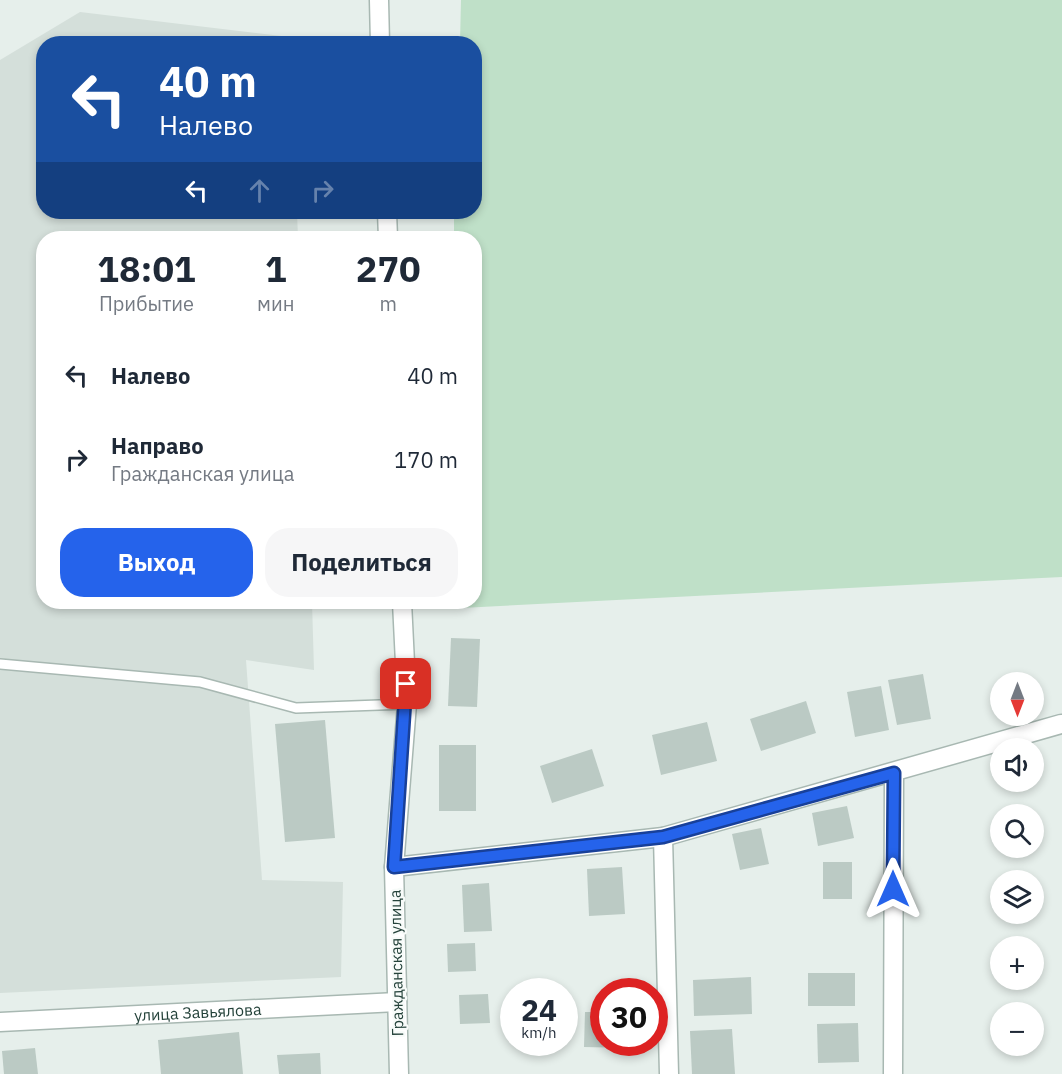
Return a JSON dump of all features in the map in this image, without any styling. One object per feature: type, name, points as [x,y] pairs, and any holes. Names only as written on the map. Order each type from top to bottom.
[{"type":"street","points":[[379,0],[380,36]]},
{"type":"street","name":"Гражданская улица","points":[[399,1074],[394,867],[406,704],[402,609]]},
{"type":"street","points":[[394,867],[663,837],[1060,724]]},
{"type":"street","points":[[893,1074],[894,773]]},
{"type":"street","points":[[663,837],[669,1074]]},
{"type":"street","name":"улица Завьялова","points":[[0,1023],[397,1002]]},
{"type":"lane","points":[[0,664],[200,682],[296,708],[406,704]]},
{"type":"shaded area","points":[[80,12],[282,36],[40,36]]},
{"type":"shaded area","points":[[36,38],[36,219],[297,219],[298,231],[36,231],[36,609],[312,609],[314,670],[246,660],[262,880],[343,882],[341,977],[0,993],[0,60]]},
{"type":"green space","points":[[461,0],[1062,0],[1062,577],[482,607],[482,231],[454,231],[454,219],[482,219],[482,36],[460,36]]},
{"type":"building","points":[[451,638],[480,639],[477,707],[448,706]]},
{"type":"building","points":[[923,674],[931,719],[897,725],[888,680]]},
{"type":"building","points":[[881,686],[889,730],[855,737],[847,692]]},
{"type":"building","points":[[806,701],[816,733],[761,751],[750,719]]},
{"type":"building","points":[[325,720],[335,838],[285,842],[275,724]]},
{"type":"building","points":[[707,722],[717,761],[661,775],[652,735]]},
{"type":"building","points":[[439,745],[476,745],[476,811],[439,811]]},
{"type":"building","points":[[592,749],[604,786],[552,803],[540,766]]},
{"type":"building","points":[[847,806],[854,838],[818,846],[812,813]]},
{"type":"building","points":[[761,828],[769,864],[740,870],[732,834]]},
{"type":"building","points":[[823,862],[852,862],[852,899],[823,899]]},
{"type":"building","points":[[622,867],[625,914],[589,916],[587,869]]},
{"type":"building","points":[[489,883],[492,931],[464,932],[462,885]]},
{"type":"building","points":[[475,943],[476,971],[448,972],[447,944]]},
{"type":"building","points":[[808,973],[855,973],[855,1006],[808,1006]]},
{"type":"building","points":[[751,977],[752,1014],[694,1016],[693,980]]},
{"type":"building","points":[[488,994],[490,1023],[460,1024],[459,995]]},
{"type":"building","points":[[585,1012],[590,1012],[590,1047],[584,1047]]},
{"type":"building","points":[[858,1023],[859,1062],[818,1063],[817,1024]]},
{"type":"building","points":[[732,1029],[735,1074],[692,1074],[690,1031]]},
{"type":"building","points":[[239,1032],[243,1074],[161,1074],[158,1040]]},
{"type":"building","points":[[35,1048],[38,1074],[4,1074],[2,1051]]},
{"type":"building","points":[[320,1053],[321,1074],[279,1074],[277,1055]]},
{"type":"route","points":[[406,684],[394,867],[663,837],[894,773],[893,889]]}]
